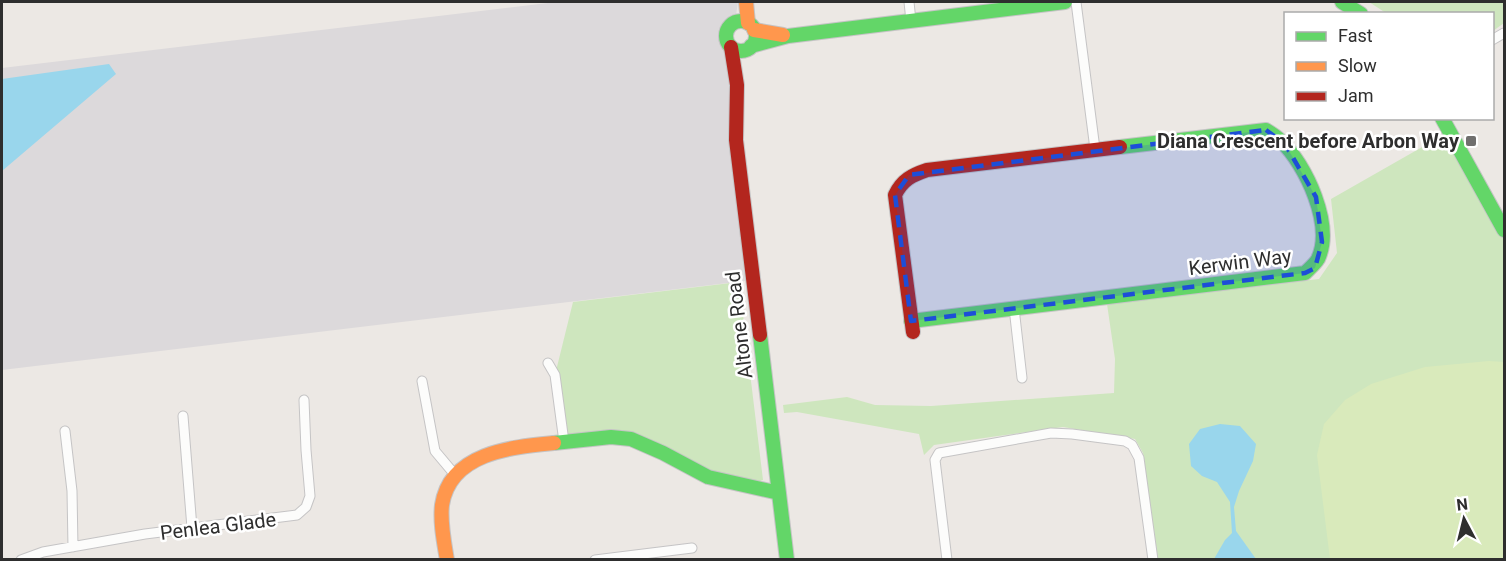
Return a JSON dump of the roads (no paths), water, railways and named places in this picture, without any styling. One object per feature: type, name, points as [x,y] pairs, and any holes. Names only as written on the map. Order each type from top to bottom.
[{"type":"street","points":[[738,2],[746,25],[755,38],[751,47]]},
{"type":"street","points":[[746,2],[746,25]]},
{"type":"street","points":[[909,2],[911,21]]},
{"type":"street","points":[[788,36],[746,25],[727,29],[726,34],[728,44],[740,51],[788,36],[1065,2]]},
{"type":"street","points":[[1076,2],[1095,149]]},
{"type":"street","points":[[1342,2],[1358,12]]},
{"type":"street","name":"Altone Road","points":[[731,47],[737,85],[736,140],[787,560]]},
{"type":"street","name":"Altone Road","points":[[737,85],[751,47]]},
{"type":"street","points":[[1443,120],[1499,210],[1504,230]]},
{"type":"street","name":"Kerwin Way","points":[[1266,130],[1273,132],[1285,144],[1305,173],[1316,197],[1322,242],[1321,254],[1315,268],[1305,273],[1014,308],[912,327],[895,195],[900,183],[909,175],[927,170],[1266,130]]},
{"type":"street","points":[[1014,308],[1022,378]]},
{"type":"street","points":[[548,363],[555,375],[564,442]]},
{"type":"street","points":[[422,381],[435,451],[456,476]]},
{"type":"street","name":"Penlea Glade","points":[[21,560],[43,552],[73,547],[297,514],[306,507],[310,496],[304,400]]},
{"type":"street","points":[[183,416],[192,528]]},
{"type":"street","points":[[65,431],[72,491],[73,547]]},
{"type":"street","points":[[947,560],[935,460],[939,453],[1051,433],[1102,437],[1125,441],[1132,445],[1139,458],[1153,560]]},
{"type":"street","points":[[447,560],[443,505],[446,492],[465,465],[489,452],[605,436],[631,439],[708,477],[748,484],[779,493]]},
{"type":"street","points":[[748,484],[777,478]]},
{"type":"street","points":[[596,560],[692,548]]},
{"type":"water","points":[[109,64],[116,74],[2,171],[2,79]]},
{"type":"water","points":[[1220,424],[1240,426],[1256,444],[1253,461],[1234,507],[1236,531],[1256,559],[1214,559],[1232,533],[1230,502],[1217,482],[1202,476],[1191,466],[1189,444],[1200,429]]},
{"type":"place","name":"Diana Crescent before Arbon Way","points":[[1471,141]]}]
